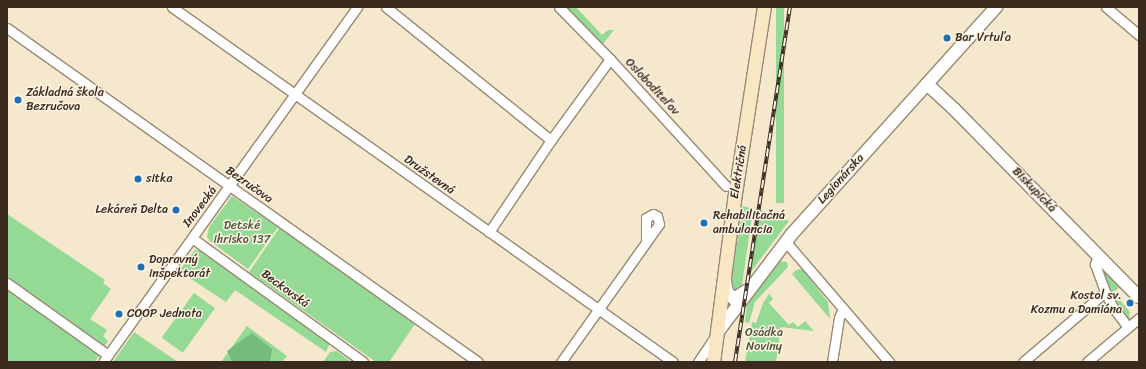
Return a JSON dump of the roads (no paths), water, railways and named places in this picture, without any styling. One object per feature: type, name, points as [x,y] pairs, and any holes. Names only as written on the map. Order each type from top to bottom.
[{"type":"main road","name":"Električná","points":[[712,362],[734,200],[764,7]]},
{"type":"street","name":"Družstevná","points":[[172,7],[673,362]]},
{"type":"street","name":"Inovecká","points":[[106,359],[357,7]]},
{"type":"street","points":[[386,7],[551,140]]},
{"type":"street","name":"Osloboditeľov","points":[[559,7],[610,59],[726,186]]},
{"type":"street","name":"Legionárska","points":[[698,362],[717,333],[785,241],[996,7]]},
{"type":"street","points":[[1106,7],[1139,35]]},
{"type":"street","name":"Bezručova","points":[[7,28],[478,362]]},
{"type":"street","points":[[489,232],[551,140],[610,59]]},
{"type":"street","name":"Biskupická","points":[[927,84],[954,109],[1139,297]]},
{"type":"street","name":"Beckovská","points":[[192,238],[364,362]]},
{"type":"street","points":[[785,241],[842,310],[889,362]]},
{"type":"street","points":[[561,362],[646,242]]},
{"type":"street","points":[[1098,256],[1095,264],[1106,292],[1112,306],[1128,327]]},
{"type":"street","points":[[724,281],[727,292],[734,299],[750,288]]},
{"type":"street","points":[[7,283],[83,336],[106,359]]},
{"type":"street","points":[[1023,362],[1106,292]]},
{"type":"street","points":[[832,362],[839,318],[842,310]]},
{"type":"street","points":[[1088,362],[1139,318]]},
{"type":"railway","points":[[735,362],[790,7]]},
{"type":"place","name":"Bar Vrtuľa","points":[[947,38]]},
{"type":"place","name":"Základná škola Bezručova","points":[[18,100]]},
{"type":"place","name":"sitka","points":[[138,179]]},
{"type":"place","name":"Lekáreň Delta","points":[[176,210]]},
{"type":"place","name":"Rehabilitačná ambulancia","points":[[704,223]]},
{"type":"place","name":"Dopravný inšpektorát","points":[[141,267]]},
{"type":"place","name":"Kostol sv. Kozmu a Damiána","points":[[1130,303]]},
{"type":"place","name":"COOP Jednota","points":[[119,314]]},
{"type":"park label","name":"Detské ihrisko 137","points":[[242,233]]},
{"type":"park label","name":"Osádka Noviny","points":[[764,340]]}]
